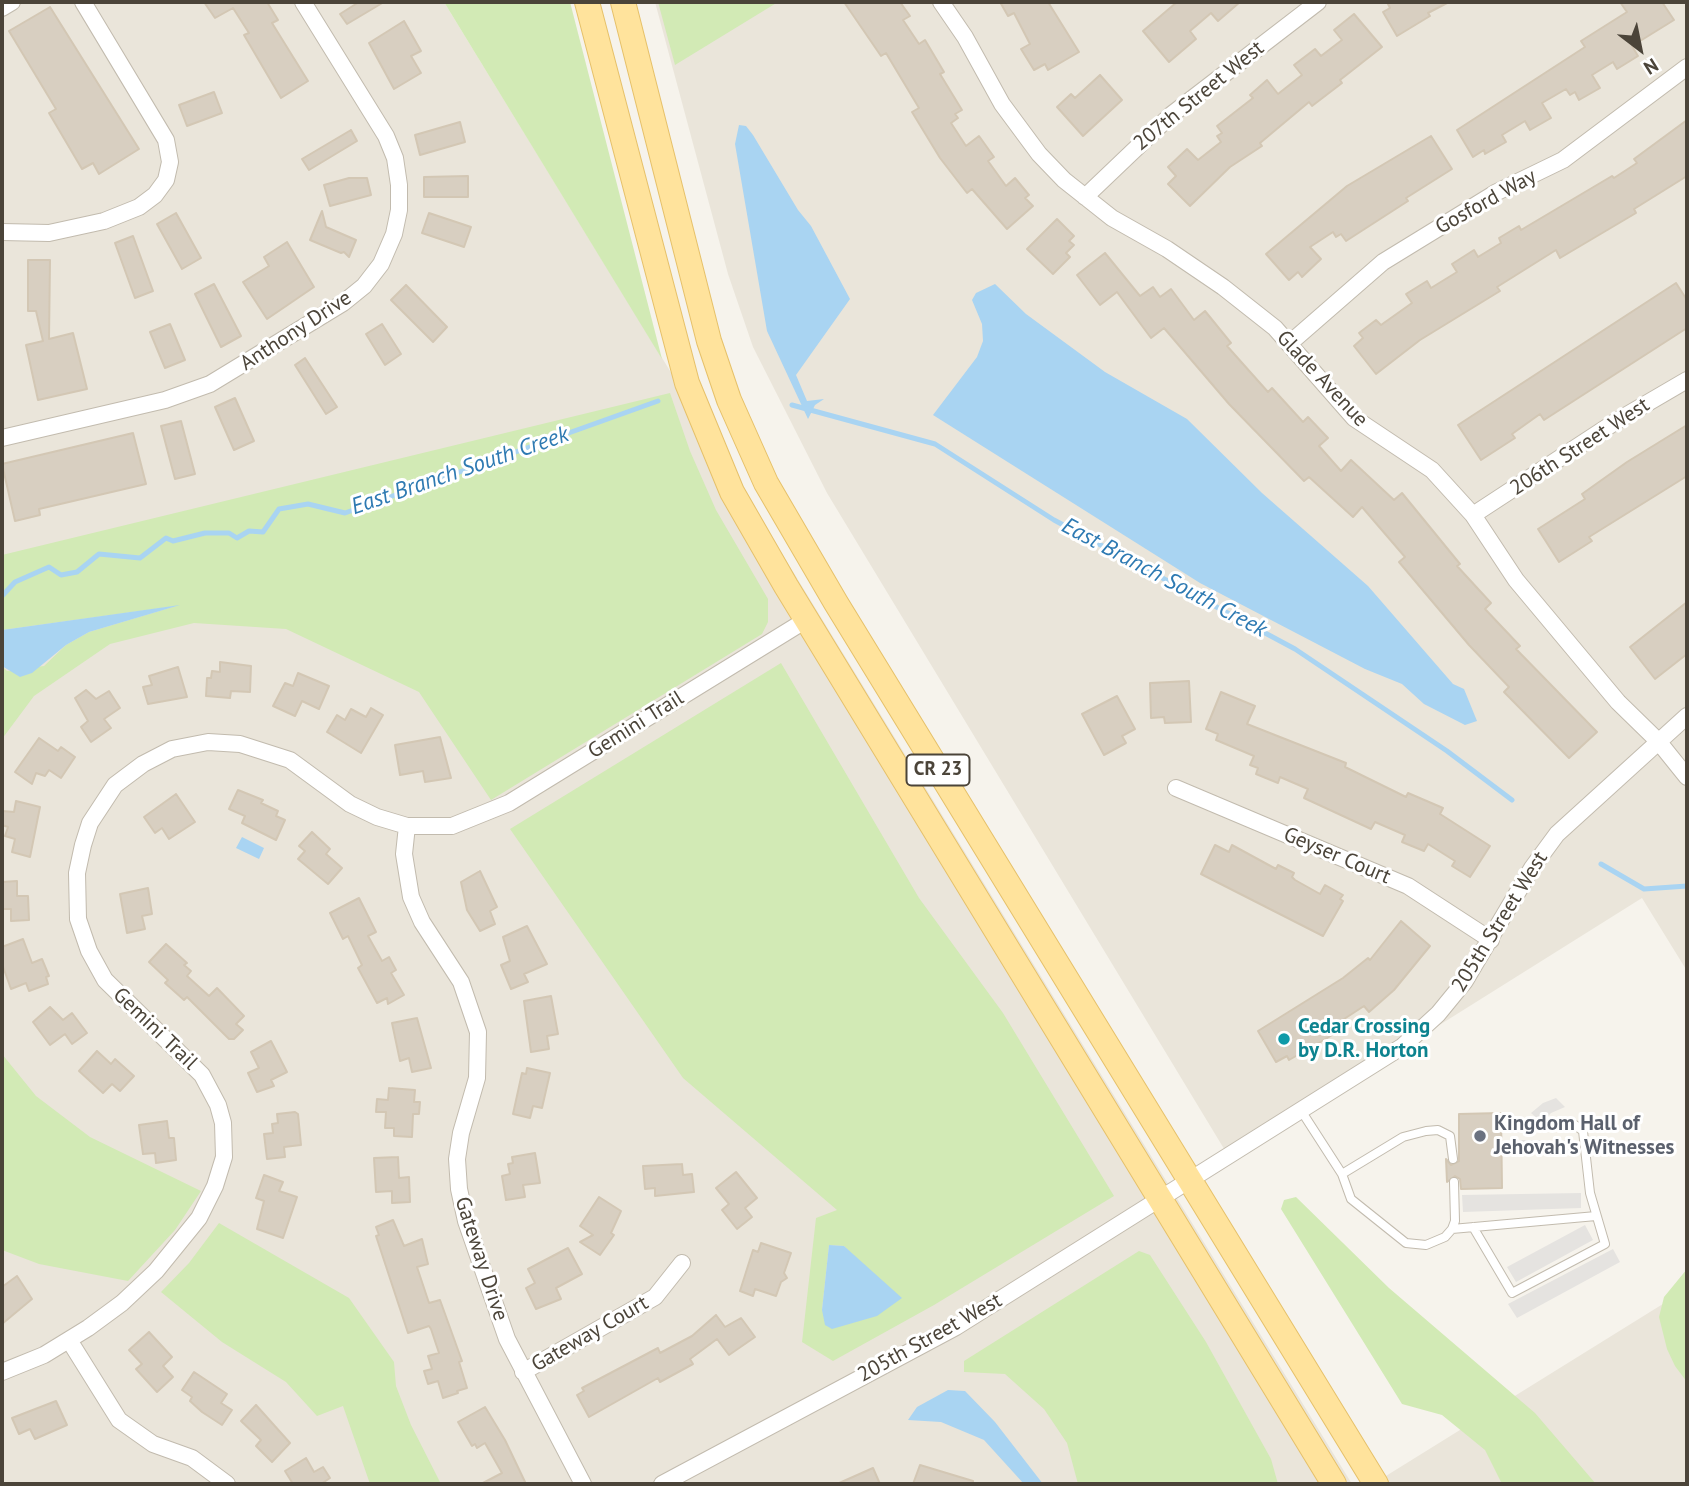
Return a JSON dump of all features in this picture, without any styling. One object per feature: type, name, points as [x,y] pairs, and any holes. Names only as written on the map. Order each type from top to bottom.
[{"type":"main road","name":"CR 23","points":[[587,2],[640,212],[697,411],[742,513],[1334,1484]]},
{"type":"main road","name":"CR 23","points":[[623,2],[709,341],[748,445],[783,513],[836,603],[1376,1484]]},
{"type":"street","points":[[2,8],[12,2]]},
{"type":"street","points":[[2,232],[37,234],[104,221],[139,207],[155,195],[166,180],[170,162],[166,140],[83,2]]},
{"type":"street","name":"Anthony Drive","points":[[2,438],[164,400],[210,384],[343,303],[364,286],[381,264],[394,234],[399,210],[395,158],[386,136],[303,2]]},
{"type":"street","name":"Glade Avenue","points":[[941,2],[965,37],[1002,104],[1039,153],[1112,218],[1167,249],[1223,287],[1290,343],[1354,418],[1432,470],[1474,515],[1516,580],[1618,702],[1658,741],[1687,777]]},
{"type":"street","name":"207th Street West","points":[[1086,197],[1171,115],[1318,2]]},
{"type":"street","name":"Gosford Way","points":[[1290,343],[1383,262],[1497,192],[1563,160],[1687,66]]},
{"type":"street","name":"206th Street West","points":[[1474,515],[1615,422],[1687,380]]},
{"type":"street","name":"Gemini Trail","points":[[2,1372],[44,1355],[106,1316],[156,1271],[204,1209],[224,1157],[220,1114],[202,1075],[115,993],[97,967],[78,919],[77,873],[90,823],[106,798],[127,775],[157,756],[191,744],[231,743],[275,753],[290,760],[363,811],[407,826],[452,826],[493,811],[806,620]]},
{"type":"street","name":"205th Street West","points":[[662,1484],[956,1327],[1384,1060],[1424,1029],[1465,981],[1532,868],[1557,834],[1687,716]]},
{"type":"street","name":"Geyser Court","points":[[1176,788],[1408,886],[1491,940]]},
{"type":"street","name":"Gateway Drive","points":[[407,826],[404,854],[408,884],[416,912],[454,968],[476,1019],[477,1078],[461,1133],[457,1159],[459,1189],[491,1297],[523,1372],[583,1484]]},
{"type":"street","name":"Gateway Court","points":[[523,1372],[655,1297],[682,1263]]},
{"type":"street","points":[[69,1340],[119,1420],[153,1444],[192,1458],[228,1484]]},
{"type":"lane","points":[[1302,1112],[1342,1174],[1351,1199],[1406,1242],[1426,1245],[1445,1237],[1452,1229],[1455,1220],[1454,1182]]},
{"type":"lane","points":[[1473,1227],[1512,1293],[1605,1244],[1590,1193],[1583,1131],[1575,1125],[1511,1128]]},
{"type":"lane","points":[[1342,1174],[1403,1137],[1426,1131],[1438,1130],[1450,1136],[1453,1159]]},
{"type":"lane","points":[[1452,1229],[1596,1216]]},
{"type":"shaded area","points":[[2,2],[444,2],[1352,1484],[2,1484]]},
{"type":"shaded area","points":[[655,2],[1687,2],[1687,971],[1642,898],[1229,1157],[827,493],[753,347],[728,274]]},
{"type":"shaded area","points":[[1556,1098],[1565,1107],[1551,1113],[1542,1123],[1531,1113],[1543,1103]]},
{"type":"shaded area","points":[[1512,1140],[1573,1140],[1573,1154],[1511,1154]]},
{"type":"shaded area","points":[[1581,1193],[1581,1208],[1463,1212],[1462,1195]]},
{"type":"shaded area","points":[[1585,1225],[1593,1240],[1516,1282],[1507,1267]]},
{"type":"shaded area","points":[[1613,1249],[1620,1262],[1517,1318],[1508,1304]]},
{"type":"shaded area","points":[[1687,1289],[1687,1484],[1373,1484]]},
{"type":"green space","points":[[444,2],[570,2],[662,359]]},
{"type":"green space","points":[[658,2],[778,2],[675,65]]},
{"type":"green space","points":[[670,393],[690,451],[716,510],[768,599],[768,622],[762,634],[491,800],[419,692],[286,629],[194,623],[110,644],[34,696],[2,739],[2,666],[7,671],[44,666],[66,645],[89,632],[176,606],[2,630],[2,555]]},
{"type":"green space","points":[[781,663],[919,898],[1003,1013],[1114,1196],[934,1305],[833,1361],[802,1342],[816,1218],[837,1210],[683,1078],[510,829]],"holes":[[[829,1245],[844,1246],[856,1258],[822,1310]]]},
{"type":"green space","points":[[2,1054],[36,1096],[90,1137],[201,1191],[175,1230],[128,1281],[39,1264],[2,1250]]},
{"type":"green space","points":[[1296,1197],[1389,1288],[1535,1413],[1596,1484],[1502,1484],[1485,1450],[1442,1415],[1402,1404],[1281,1209],[1284,1200]]},
{"type":"green space","points":[[219,1223],[349,1298],[394,1362],[396,1386],[411,1425],[441,1484],[370,1484],[343,1406],[317,1416],[286,1382],[222,1342],[161,1292],[189,1263]]},
{"type":"green space","points":[[1139,1251],[1150,1255],[1206,1342],[1271,1459],[1278,1484],[1078,1484],[1067,1443],[1044,1409],[1005,1374],[964,1372],[964,1361]]},
{"type":"green space","points":[[1687,1269],[1687,1382],[1667,1349],[1659,1317],[1664,1297]]},
{"type":"water","points":[[739,125],[746,126],[753,135],[798,210],[811,226],[850,299],[796,375],[807,401],[824,399],[815,405],[808,419],[767,331],[735,144]]},
{"type":"water","points":[[995,284],[1026,314],[1105,372],[1187,419],[1262,493],[1368,586],[1453,684],[1464,689],[1477,721],[1465,725],[1424,704],[1402,684],[1365,669],[1200,583],[933,415],[977,357],[983,341],[982,324],[972,300],[976,293]]},
{"type":"water","points":[[180,605],[89,632],[66,645],[32,673],[20,677],[2,666],[2,630]]},
{"type":"water","points":[[242,837],[264,848],[259,859],[236,848]]},
{"type":"water","points":[[829,1245],[844,1246],[902,1298],[877,1316],[832,1329],[825,1325],[822,1310]]},
{"type":"water","points":[[948,1390],[965,1391],[995,1422],[1043,1484],[1024,1484],[984,1440],[941,1422],[908,1420],[917,1407]]},
{"type":"building","points":[[204,2],[267,2],[278,20],[272,23],[308,81],[281,98],[244,35],[249,33],[233,8],[215,18]]},
{"type":"building","points":[[359,2],[384,2],[347,24],[340,14]]},
{"type":"building","points":[[844,2],[900,2],[910,16],[903,20],[919,44],[925,40],[944,72],[940,74],[962,110],[955,114],[958,118],[951,123],[966,146],[979,136],[994,157],[988,161],[1006,186],[1015,178],[1029,195],[1025,198],[1033,206],[1007,229],[972,189],[967,193],[940,158],[912,112],[919,108],[886,53],[881,56]]},
{"type":"building","points":[[1000,2],[1048,2],[1079,52],[1048,70],[1045,64],[1034,70],[1021,49],[1030,44],[1014,13],[1008,16]]},
{"type":"building","points":[[1177,2],[1240,2],[1218,21],[1211,13],[1190,31],[1196,39],[1169,62],[1143,31]]},
{"type":"building","points":[[1387,2],[1449,2],[1428,13],[1430,16],[1397,36],[1383,12],[1390,8]]},
{"type":"building","points":[[1620,2],[1662,2],[1674,20],[1632,46],[1638,56],[1617,69],[1613,62],[1592,75],[1600,88],[1579,100],[1575,92],[1570,95],[1566,89],[1542,103],[1551,118],[1530,130],[1525,121],[1502,135],[1506,142],[1485,154],[1484,150],[1473,157],[1457,130],[1585,47],[1581,41],[1627,12]]},
{"type":"building","points":[[50,7],[139,149],[99,174],[93,163],[82,169],[49,113],[56,109],[9,31]]},
{"type":"building","points":[[1354,14],[1382,47],[1340,80],[1342,83],[1312,106],[1309,102],[1260,143],[1262,146],[1230,167],[1190,206],[1168,184],[1176,176],[1168,167],[1187,149],[1198,160],[1221,142],[1217,136],[1222,133],[1217,126],[1253,98],[1250,95],[1267,80],[1278,94],[1302,75],[1294,65],[1315,49],[1321,56],[1342,40],[1334,30]]},
{"type":"building","points":[[404,21],[421,51],[411,56],[421,73],[394,89],[369,43]]},
{"type":"building","points":[[1100,75],[1122,100],[1083,136],[1057,107],[1071,94],[1075,98]]},
{"type":"building","points":[[214,92],[222,113],[187,126],[179,105]]},
{"type":"building","points":[[1687,120],[1687,176],[1634,209],[1636,213],[1560,258],[1556,250],[1497,287],[1500,291],[1420,340],[1376,374],[1354,346],[1363,338],[1359,333],[1376,320],[1381,325],[1412,303],[1406,294],[1427,281],[1431,288],[1457,272],[1452,264],[1474,250],[1478,257],[1501,243],[1499,238],[1519,226],[1521,230],[1612,176],[1614,178],[1637,163],[1634,159]]},
{"type":"building","points":[[460,122],[465,142],[420,155],[415,135]]},
{"type":"building","points":[[351,130],[357,141],[309,170],[302,159]]},
{"type":"building","points":[[1431,136],[1452,169],[1346,241],[1341,234],[1336,237],[1333,232],[1310,247],[1321,259],[1302,277],[1298,272],[1289,280],[1266,254],[1347,186]]},
{"type":"building","points":[[468,176],[468,197],[424,197],[424,177]]},
{"type":"building","points":[[349,178],[367,178],[371,195],[330,206],[324,185]]},
{"type":"building","points":[[322,211],[326,227],[356,240],[349,257],[344,252],[310,240]]},
{"type":"building","points":[[176,213],[201,258],[182,269],[157,224]]},
{"type":"building","points":[[429,213],[471,227],[464,247],[422,233]]},
{"type":"building","points":[[1057,219],[1074,236],[1069,241],[1074,245],[1066,253],[1070,257],[1053,274],[1027,249]]},
{"type":"building","points":[[133,236],[153,291],[135,298],[115,243]]},
{"type":"building","points":[[287,242],[314,287],[267,319],[243,282],[269,266],[264,257]]},
{"type":"building","points":[[1105,253],[1140,296],[1153,287],[1160,297],[1171,289],[1194,320],[1205,311],[1231,343],[1227,346],[1268,392],[1272,388],[1303,422],[1308,417],[1328,438],[1319,446],[1341,471],[1351,460],[1394,500],[1402,493],[1460,564],[1457,566],[1491,603],[1485,609],[1520,646],[1516,649],[1597,732],[1569,758],[1504,692],[1509,687],[1469,645],[1399,562],[1405,557],[1362,507],[1353,517],[1309,477],[1304,481],[1229,404],[1164,328],[1151,338],[1117,292],[1100,305],[1077,275]]},
{"type":"building","points":[[28,260],[50,260],[49,339],[73,333],[87,389],[38,400],[26,345],[43,341],[36,311],[28,311]]},
{"type":"building","points":[[1676,283],[1687,300],[1687,328],[1544,420],[1540,414],[1512,434],[1515,438],[1481,460],[1458,425]]},
{"type":"building","points":[[214,284],[241,336],[221,347],[195,294]]},
{"type":"building","points":[[406,285],[447,327],[433,342],[391,300]]},
{"type":"building","points":[[170,324],[185,360],[165,368],[150,332]]},
{"type":"building","points":[[382,324],[401,354],[385,365],[366,334]]},
{"type":"building","points":[[305,358],[337,407],[326,414],[295,365]]},
{"type":"building","points":[[235,398],[254,441],[234,450],[215,407]]},
{"type":"building","points":[[181,421],[195,474],[175,479],[161,426]]},
{"type":"building","points":[[1687,425],[1687,476],[1589,537],[1592,541],[1559,562],[1538,529],[1585,499],[1582,494],[1627,462]]},
{"type":"building","points":[[133,433],[146,484],[39,509],[40,515],[15,521],[2,464]]},
{"type":"building","points":[[1687,602],[1687,654],[1655,679],[1630,647]]},
{"type":"building","points":[[220,662],[251,666],[250,692],[231,691],[230,698],[206,696],[207,678],[211,678],[212,671],[220,672]]},
{"type":"building","points":[[178,667],[187,697],[148,704],[143,687],[152,685],[149,676]]},
{"type":"building","points":[[298,673],[329,686],[319,709],[302,701],[295,716],[273,706],[285,683],[293,686]]},
{"type":"building","points":[[1189,681],[1191,722],[1165,723],[1164,717],[1151,718],[1150,683]]},
{"type":"building","points":[[86,690],[96,699],[109,691],[120,708],[104,719],[111,728],[91,742],[81,727],[88,721],[75,698]]},
{"type":"building","points":[[1221,692],[1255,706],[1247,724],[1346,763],[1345,767],[1406,797],[1408,793],[1443,808],[1440,814],[1490,846],[1470,877],[1452,866],[1455,861],[1428,844],[1424,851],[1402,842],[1405,835],[1375,822],[1371,829],[1304,798],[1308,789],[1280,777],[1278,783],[1256,774],[1258,768],[1250,765],[1254,756],[1216,740],[1218,734],[1206,729]]},
{"type":"building","points":[[1117,696],[1135,729],[1122,736],[1126,743],[1104,755],[1082,714]]},
{"type":"building","points":[[371,708],[383,715],[361,753],[327,732],[337,715],[345,720],[351,709],[366,717]]},
{"type":"building","points":[[440,737],[451,778],[425,782],[423,771],[400,775],[395,745]]},
{"type":"building","points":[[39,738],[58,751],[61,747],[75,757],[61,778],[49,770],[45,776],[36,773],[32,784],[15,772]]},
{"type":"building","points":[[238,790],[263,800],[261,803],[278,811],[276,816],[285,820],[276,840],[242,823],[245,816],[229,809]]},
{"type":"building","points":[[176,794],[195,822],[169,839],[162,828],[155,833],[144,817]]},
{"type":"building","points":[[16,801],[40,807],[30,857],[12,852],[15,839],[5,836],[8,827],[2,825],[2,811],[14,812]]},
{"type":"building","points":[[312,832],[330,849],[326,854],[342,868],[328,884],[298,859],[305,851],[299,846]]},
{"type":"building","points":[[1215,845],[1229,852],[1232,845],[1276,869],[1278,865],[1294,873],[1292,877],[1295,880],[1320,894],[1325,885],[1343,895],[1340,899],[1343,901],[1323,936],[1201,874]]},
{"type":"building","points":[[480,871],[497,907],[490,911],[495,924],[480,931],[467,910],[461,882]]},
{"type":"building","points":[[17,881],[17,896],[28,896],[29,920],[11,921],[11,909],[2,909],[2,882]]},
{"type":"building","points":[[148,888],[152,914],[142,916],[145,929],[127,933],[120,894]]},
{"type":"building","points":[[359,898],[376,932],[368,936],[382,961],[389,957],[396,970],[391,973],[404,995],[388,1004],[387,998],[377,1003],[358,968],[362,965],[348,936],[343,939],[330,913]]},
{"type":"building","points":[[1401,921],[1430,946],[1394,990],[1369,1012],[1364,1006],[1341,1021],[1345,1027],[1324,1040],[1289,1060],[1287,1056],[1276,1062],[1258,1031],[1343,978],[1368,958],[1370,960]]},
{"type":"building","points":[[527,926],[547,964],[524,974],[528,982],[511,989],[501,965],[510,961],[503,937]]},
{"type":"building","points":[[23,939],[32,963],[42,959],[49,976],[46,977],[48,984],[29,991],[26,983],[11,989],[2,964],[2,947]]},
{"type":"building","points":[[166,944],[187,963],[184,965],[191,971],[187,976],[209,996],[217,988],[244,1016],[236,1024],[243,1030],[234,1039],[229,1039],[187,997],[184,1000],[165,983],[168,980],[149,962]]},
{"type":"building","points":[[551,996],[558,1034],[547,1036],[549,1049],[531,1052],[524,1001]]},
{"type":"building","points":[[50,1007],[63,1020],[72,1013],[87,1033],[72,1044],[65,1034],[50,1045],[33,1022]]},
{"type":"building","points":[[417,1018],[431,1068],[412,1072],[409,1058],[400,1061],[392,1023]]},
{"type":"building","points":[[271,1041],[287,1072],[271,1080],[274,1086],[257,1092],[248,1073],[259,1068],[251,1052]]},
{"type":"building","points":[[97,1051],[111,1064],[115,1059],[134,1076],[120,1091],[112,1084],[103,1093],[79,1071]]},
{"type":"building","points":[[527,1068],[550,1073],[542,1108],[533,1106],[530,1118],[513,1114],[522,1073],[526,1074]]},
{"type":"building","points":[[389,1088],[415,1090],[414,1102],[420,1102],[419,1114],[413,1114],[412,1137],[394,1136],[394,1128],[385,1128],[386,1112],[376,1112],[377,1099],[388,1100]]},
{"type":"building","name":"Kingdom Hall of Jehovah's Witnesses","points":[[1501,1113],[1502,1188],[1461,1189],[1460,1179],[1455,1176],[1447,1182],[1446,1159],[1451,1165],[1459,1161],[1459,1114]]},
{"type":"building","points":[[277,1114],[298,1114],[301,1145],[284,1147],[285,1157],[267,1159],[264,1134],[273,1133],[272,1124],[278,1123]]},
{"type":"building","points":[[167,1121],[169,1138],[174,1138],[176,1160],[156,1163],[155,1153],[143,1154],[139,1125]]},
{"type":"building","points":[[535,1153],[540,1183],[523,1185],[525,1197],[506,1200],[502,1176],[510,1174],[508,1164],[513,1163],[512,1157]]},
{"type":"building","points":[[398,1157],[399,1178],[409,1177],[410,1202],[392,1203],[392,1191],[376,1192],[374,1158]]},
{"type":"building","points":[[682,1164],[683,1175],[692,1174],[694,1192],[655,1196],[655,1188],[645,1189],[643,1166]]},
{"type":"building","points":[[736,1172],[757,1198],[745,1208],[752,1217],[737,1229],[722,1210],[729,1204],[716,1188]]},
{"type":"building","points":[[264,1175],[283,1182],[279,1191],[297,1197],[283,1238],[257,1229],[264,1201],[256,1198]]},
{"type":"building","points":[[599,1197],[621,1211],[611,1233],[614,1235],[600,1255],[580,1242],[593,1235],[580,1226]]},
{"type":"building","points":[[393,1220],[404,1246],[422,1239],[428,1264],[417,1267],[429,1303],[440,1300],[462,1361],[459,1362],[467,1388],[443,1398],[438,1381],[428,1384],[424,1371],[432,1369],[428,1356],[439,1353],[431,1329],[429,1326],[408,1333],[376,1236],[379,1235],[376,1227]]},
{"type":"building","points":[[761,1243],[791,1253],[784,1273],[787,1278],[781,1282],[776,1296],[755,1289],[753,1296],[740,1291],[753,1250],[758,1252]]},
{"type":"building","points":[[568,1248],[582,1274],[556,1288],[561,1299],[536,1309],[526,1288],[535,1283],[528,1269]]},
{"type":"building","points":[[17,1276],[32,1299],[2,1324],[2,1287]]},
{"type":"building","points":[[716,1315],[725,1327],[741,1318],[755,1337],[729,1355],[717,1339],[690,1359],[693,1364],[660,1382],[658,1378],[589,1417],[577,1395],[584,1391],[582,1388],[658,1348],[660,1353],[692,1336]]},
{"type":"building","points":[[149,1332],[172,1357],[163,1366],[173,1377],[157,1392],[136,1369],[142,1364],[129,1350]]},
{"type":"building","points":[[194,1372],[227,1394],[221,1403],[232,1410],[222,1425],[202,1412],[190,1401],[192,1397],[182,1390]]},
{"type":"building","points":[[56,1401],[67,1425],[35,1439],[30,1429],[19,1434],[12,1418]]},
{"type":"building","points":[[256,1405],[290,1443],[272,1462],[256,1446],[261,1440],[241,1421]]},
{"type":"building","points":[[485,1407],[505,1440],[526,1484],[481,1484],[502,1473],[485,1443],[477,1448],[475,1444],[472,1446],[458,1422]]},
{"type":"building","points":[[306,1458],[314,1472],[323,1467],[330,1478],[321,1484],[293,1484],[285,1471]]},
{"type":"building","points":[[920,1465],[973,1481],[973,1484],[913,1484]]},
{"type":"building","points":[[873,1468],[880,1484],[837,1484]]},
{"type":"waterway","name":"East Branch South Creek","points":[[2,592],[3,595],[15,582],[49,567],[61,575],[77,572],[99,554],[140,558],[166,538],[173,541],[205,533],[229,533],[237,538],[249,531],[263,532],[279,509],[308,504],[345,513],[658,401]]},
{"type":"waterway","name":"East Branch South Creek","points":[[792,405],[935,444],[1054,520],[1295,649],[1447,751],[1512,800]]},
{"type":"waterway","name":"East Branch South Creek","points":[[1601,864],[1644,889],[1687,886]]},
{"type":"place","name":"Cedar Crossing by D.R. Horton","points":[[1284,1039]]},
{"type":"place","name":"Kingdom Hall of Jehovah's Witnesses","points":[[1480,1136]]}]
